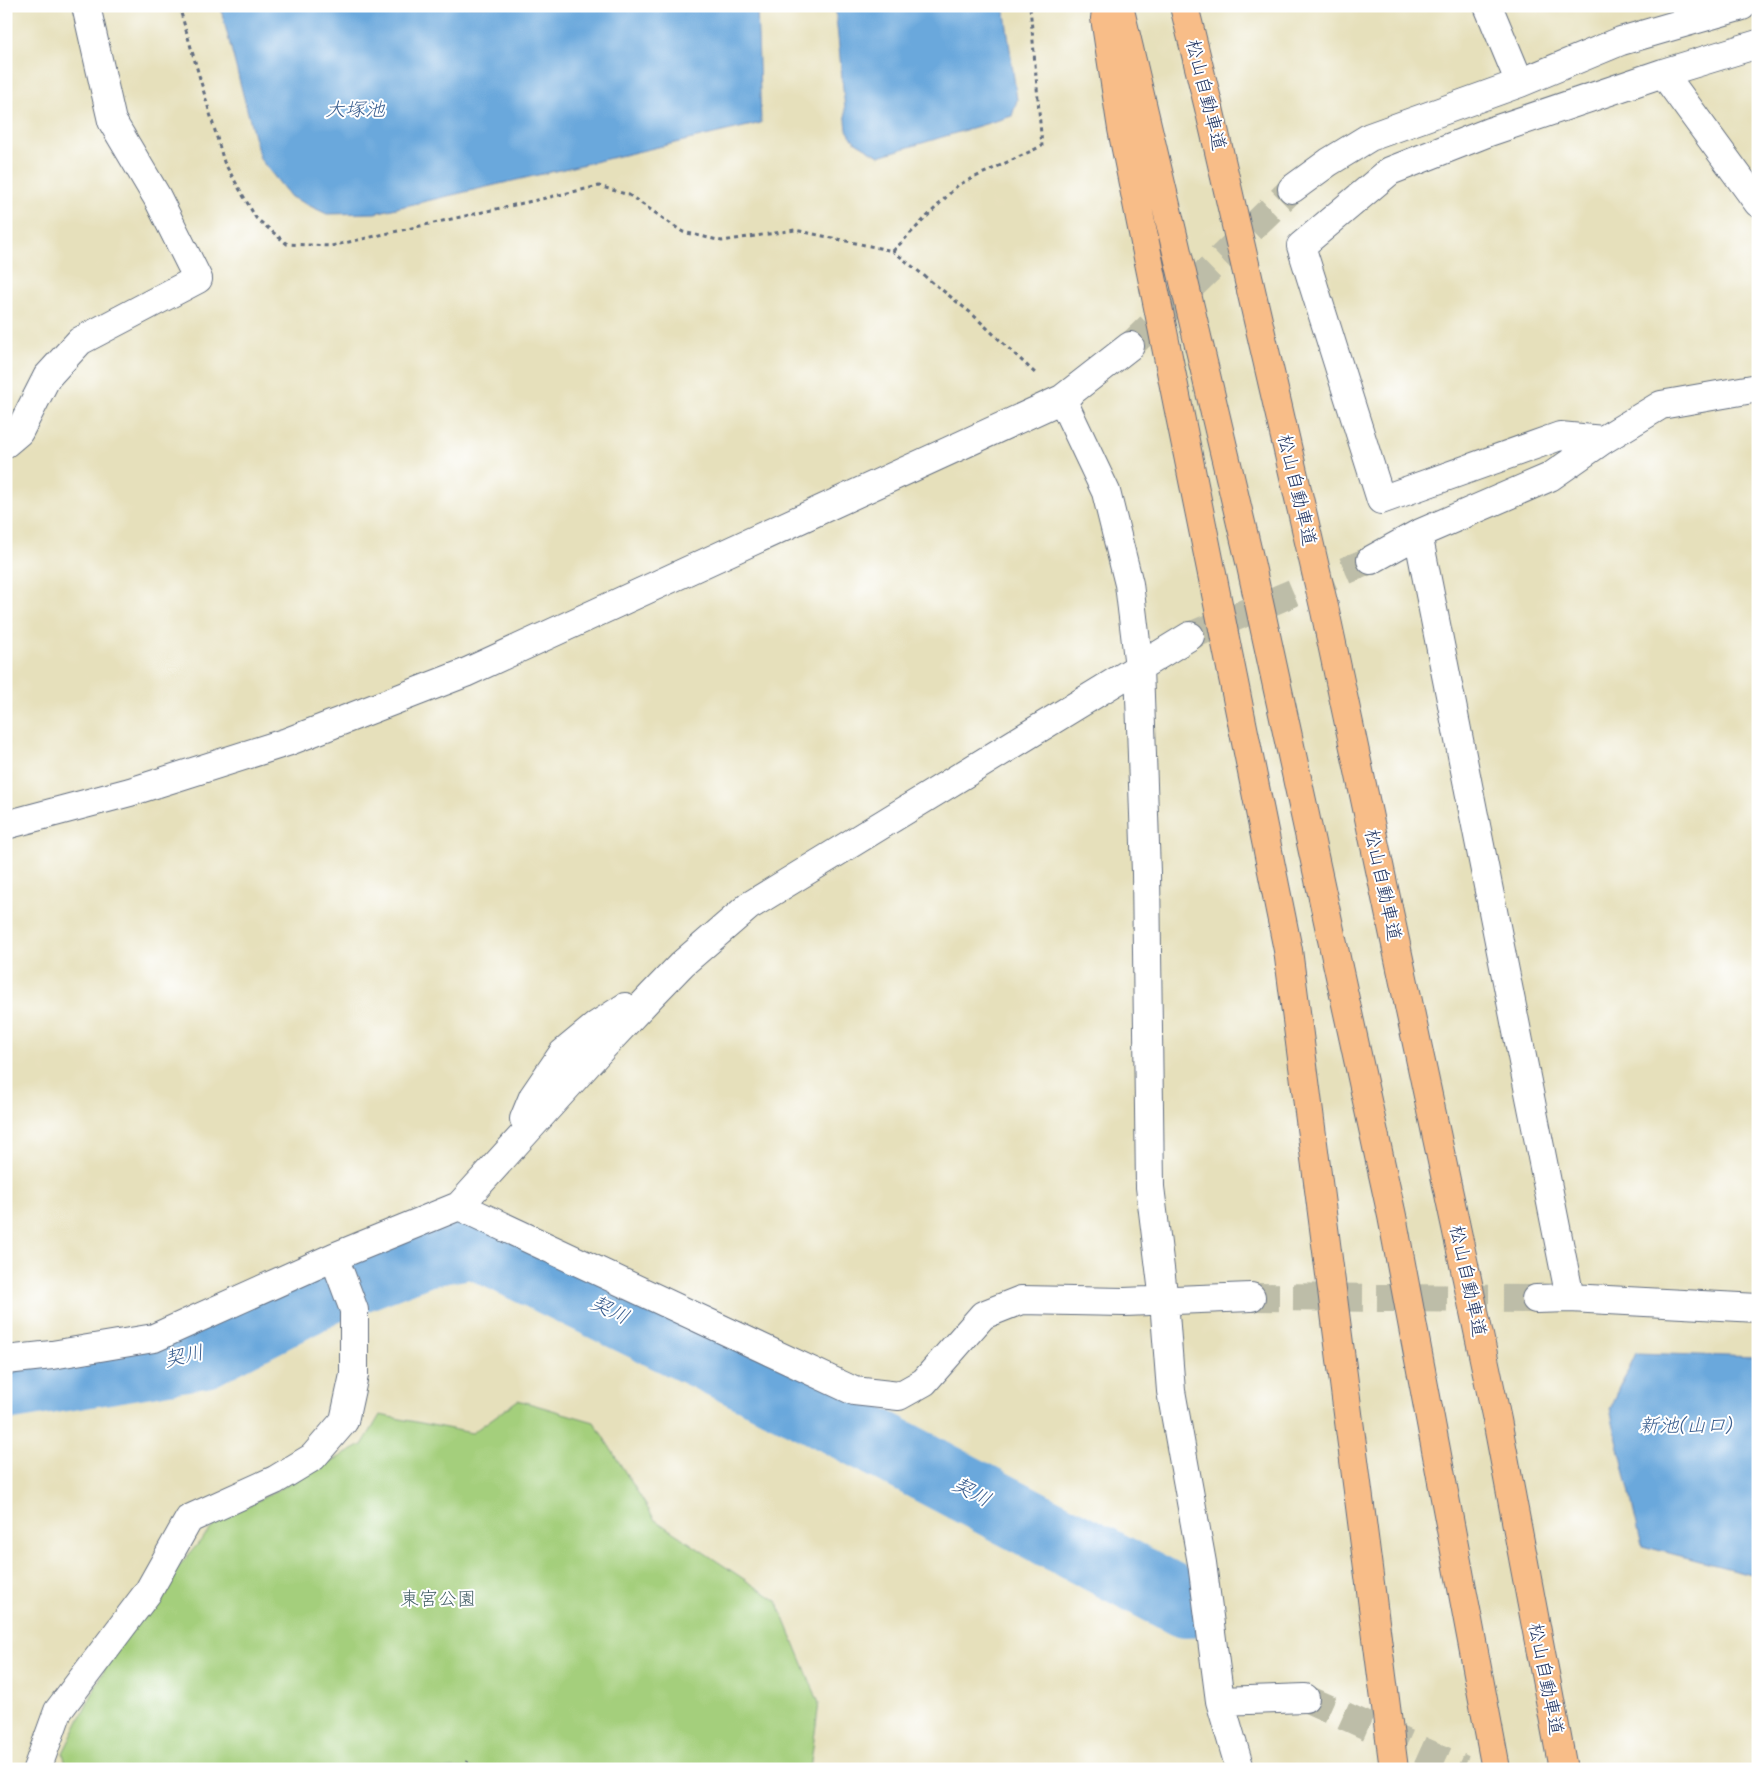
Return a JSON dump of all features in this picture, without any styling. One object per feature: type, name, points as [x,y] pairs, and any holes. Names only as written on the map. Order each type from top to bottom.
[{"type":"highway","points":[[1103,6],[1122,130],[1288,950],[1394,1769]]},
{"type":"highway","points":[[1119,6],[1252,566],[1392,1216],[1496,1769]]},
{"type":"highway","name":"松山自動車道","points":[[1184,6],[1325,611],[1497,1420],[1563,1769]]},
{"type":"highway","points":[[1497,1420],[1581,1769]]},
{"type":"street","points":[[6,443],[19,432],[48,378],[80,341],[198,279],[157,197],[112,121],[86,6]]},
{"type":"street","points":[[1488,6],[1520,83]]},
{"type":"street","points":[[1292,189],[1329,162],[1370,137],[1520,83],[1621,41],[1736,6],[1742,6]]},
{"type":"street","points":[[1603,440],[1560,436],[1381,500],[1301,246],[1390,171],[1489,132],[1664,72],[1758,44]]},
{"type":"street","points":[[1664,72],[1758,203]]},
{"type":"street","points":[[8,824],[130,792],[287,742],[465,672],[1062,399],[1130,346]]},
{"type":"street","points":[[1371,560],[1418,534],[1550,477],[1603,440],[1661,405],[1758,388]]},
{"type":"street","points":[[1062,399],[1106,492],[1129,584],[1138,667],[1146,873],[1150,1187],[1164,1301],[1171,1391],[1202,1563],[1220,1700],[1240,1769]]},
{"type":"street","points":[[1418,534],[1570,1298]]},
{"type":"street","points":[[6,1360],[52,1355],[154,1338],[334,1257],[459,1206],[652,995],[682,964],[749,906],[1190,636]]},
{"type":"street","points":[[459,1206],[854,1391],[899,1396],[924,1382],[983,1315],[1021,1300],[1124,1302],[1251,1297]]},
{"type":"street","points":[[37,1769],[58,1711],[148,1592],[189,1519],[275,1480],[313,1457],[344,1421],[354,1375],[354,1310],[334,1257]]},
{"type":"street","points":[[1536,1299],[1570,1298],[1758,1308]]},
{"type":"street","points":[[1220,1700],[1305,1698]]},
{"type":"path","points":[[179,6],[224,162],[256,218],[287,244],[331,246],[599,186],[629,195],[683,232],[722,241],[794,230],[893,251],[970,313],[1062,399]]},
{"type":"path","points":[[893,251],[958,185],[1042,146],[1030,6]]},
{"type":"path","points":[[463,1769],[468,1761]]},
{"type":"green space","name":"東宮公園","points":[[518,1400],[594,1422],[655,1520],[777,1601],[819,1703],[810,1769],[67,1769],[63,1753],[124,1630],[216,1523],[362,1445],[380,1415],[472,1433]]},
{"type":"water","name":"大塚池","points":[[220,6],[757,6],[761,123],[375,213],[327,214],[291,197],[260,159]]},
{"type":"water","points":[[835,6],[1004,6],[1017,100],[1012,116],[879,156],[854,141],[847,130]]},
{"type":"water","name":"新池(山口)","points":[[1636,1353],[1758,1357],[1758,1576],[1642,1546],[1610,1409]]},
{"type":"waterway","name":"契川","points":[[6,1387],[204,1354],[326,1291],[424,1253],[474,1244],[815,1410],[1185,1604]]},
{"type":"tunnel","points":[[1130,346],[1292,189]]},
{"type":"tunnel","points":[[1190,636],[1371,560]]},
{"type":"tunnel","points":[[1251,1297],[1536,1299]]},
{"type":"tunnel","points":[[1305,1698],[1463,1769]]}]
